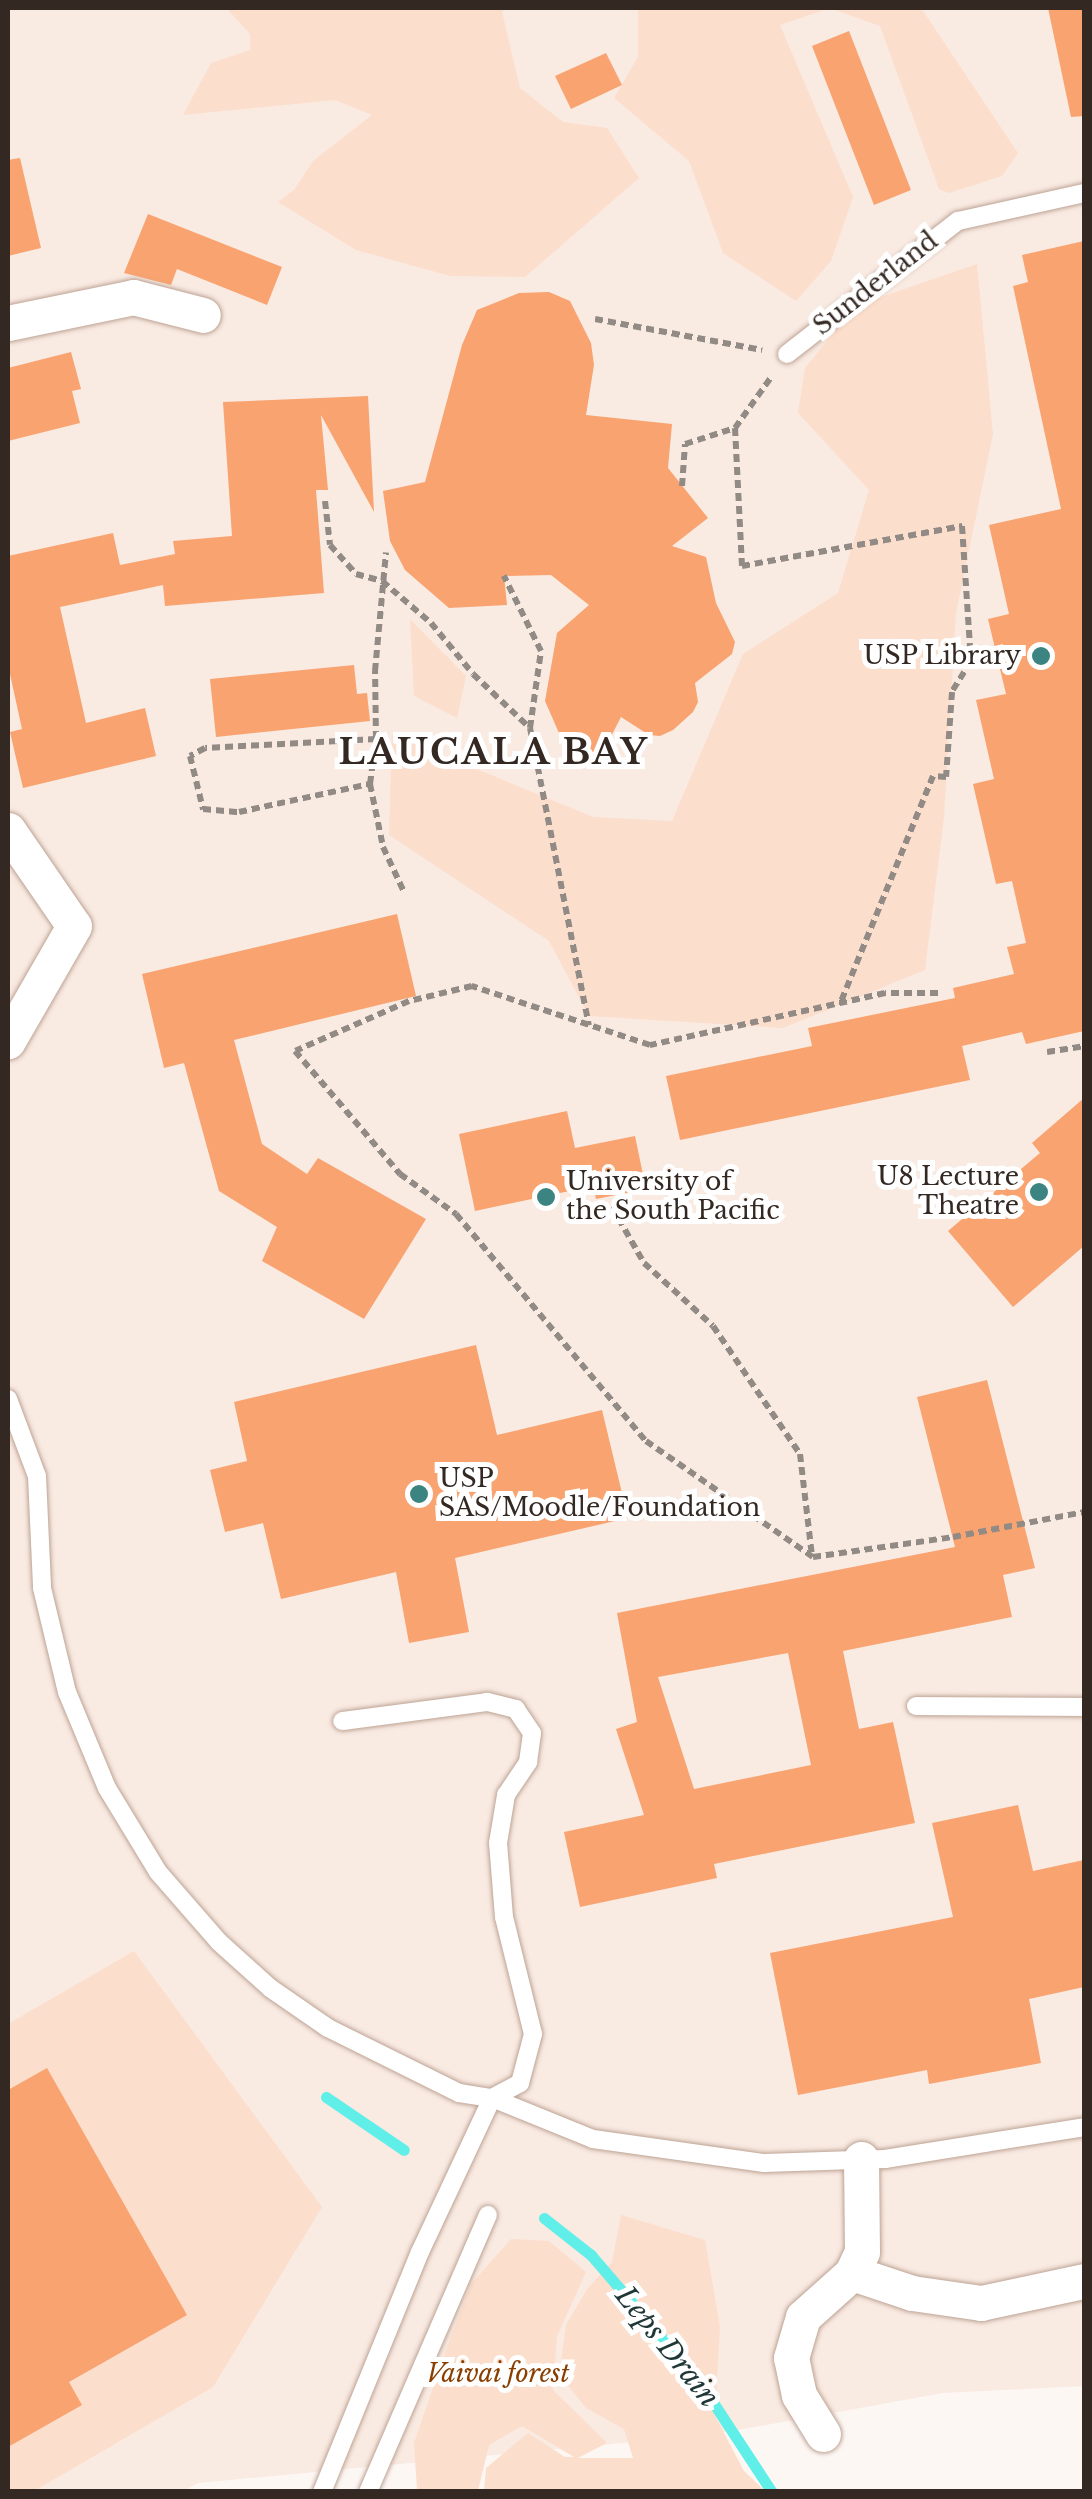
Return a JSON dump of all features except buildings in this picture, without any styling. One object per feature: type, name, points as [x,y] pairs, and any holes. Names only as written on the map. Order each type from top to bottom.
[{"type":"street","points":[[8,323],[133,297],[204,316]]},
{"type":"street","points":[[8,830],[74,926],[8,1041]]},
{"type":"street","points":[[823,2434],[799,2395],[791,2358],[802,2318],[852,2273],[862,2252],[861,2160]]},
{"type":"street","points":[[852,2273],[912,2294],[981,2303],[1084,2281]]},
{"type":"lane","name":"Sunderland","points":[[787,354],[958,220],[1084,192]]},
{"type":"lane","points":[[8,1398],[37,1476],[42,1588],[68,1692],[84,1739],[130,1832],[219,1942],[270,1988],[328,2028],[459,2093],[492,2098],[593,2140],[764,2162],[861,2160],[1084,2127]]},
{"type":"lane","points":[[322,2492],[420,2252],[492,2098],[520,2083],[533,2034],[504,1917],[498,1842],[506,1795],[528,1762],[532,1733],[516,1709],[487,1702],[342,1721]]},
{"type":"lane","points":[[916,1706],[1084,1707]]},
{"type":"lane","points":[[368,2492],[488,2215]]},
{"type":"path","points":[[787,354],[736,428],[742,566],[962,526],[972,661],[952,692],[946,777],[933,776],[840,1003]]},
{"type":"path","points":[[682,486],[685,444],[736,428]]},
{"type":"path","points":[[325,501],[330,544],[356,574],[382,582],[431,623],[472,674],[530,728]]},
{"type":"path","points":[[386,553],[374,670],[376,739],[370,784],[383,847],[404,892]]},
{"type":"path","points":[[504,576],[541,651],[530,728],[589,1026]]},
{"type":"path","points":[[370,784],[240,812],[204,809],[190,756],[205,748],[376,739]]},
{"type":"path","points":[[938,992],[885,994],[650,1045],[472,986],[410,1002],[295,1051],[400,1174],[456,1214],[646,1441],[812,1557],[953,1538],[1084,1512]]},
{"type":"path","points":[[1047,1052],[1084,1046]]},
{"type":"path","points":[[612,1207],[644,1263],[713,1326],[800,1454],[812,1557]]},
{"type":"shaded area","name":"University of the South Pacific","points":[[8,8],[1084,8],[1084,2386],[943,2393],[716,2434],[198,2483],[184,2491],[8,2492]]},
{"type":"green space","points":[[506,8],[502,12],[520,88],[563,122],[607,128],[639,178],[525,277],[450,276],[356,250],[278,202],[294,190],[313,161],[372,115],[335,100],[183,115],[211,63],[250,50],[250,34],[229,11]]},
{"type":"green space","points":[[638,8],[830,8],[780,25],[853,197],[831,261],[796,301],[723,253],[689,161],[614,98],[638,57]]},
{"type":"green space","points":[[830,8],[921,8],[1018,153],[1002,176],[949,193],[939,189],[880,26]]},
{"type":"green space","points":[[977,264],[993,434],[956,613],[944,817],[925,970],[783,1028],[589,1016],[549,941],[389,835],[392,734],[593,817],[672,821],[743,654],[838,593],[869,490],[798,413],[805,368],[855,306]]},
{"type":"green space","points":[[410,619],[466,676],[457,718],[414,696]]},
{"type":"green space","points":[[134,1951],[322,2207],[213,2387],[34,2491],[8,2491],[8,2024]]},
{"type":"green space","name":"Vaivai forest","points":[[621,2215],[705,2240],[720,2327],[715,2416],[744,2471],[765,2491],[484,2491],[486,2468],[528,2433],[565,2457],[574,2457],[522,2426],[489,2445],[478,2491],[417,2491],[414,2443],[449,2342],[471,2284],[511,2239],[549,2241],[586,2272],[557,2336],[553,2390],[607,2443],[578,2458],[633,2458],[624,2429],[586,2408],[559,2374],[566,2325],[587,2289],[612,2262]]},
{"type":"waterway","name":"Leps Drain","points":[[326,2097],[404,2150]]},
{"type":"waterway","name":"Leps Drain","points":[[544,2218],[591,2255],[699,2381],[772,2492]]},
{"type":"place","name":"USP Library","points":[[1041,656]]},
{"type":"place","name":"U8 Lecture Theatre","points":[[1039,1192]]},
{"type":"place","name":"University of the South Pacific","points":[[546,1197]]},
{"type":"place","name":"USP SAS/Moodle/Foundation","points":[[419,1494]]},
{"type":"district","name":"LAUCALA BAY","points":[[494,752]]}]
